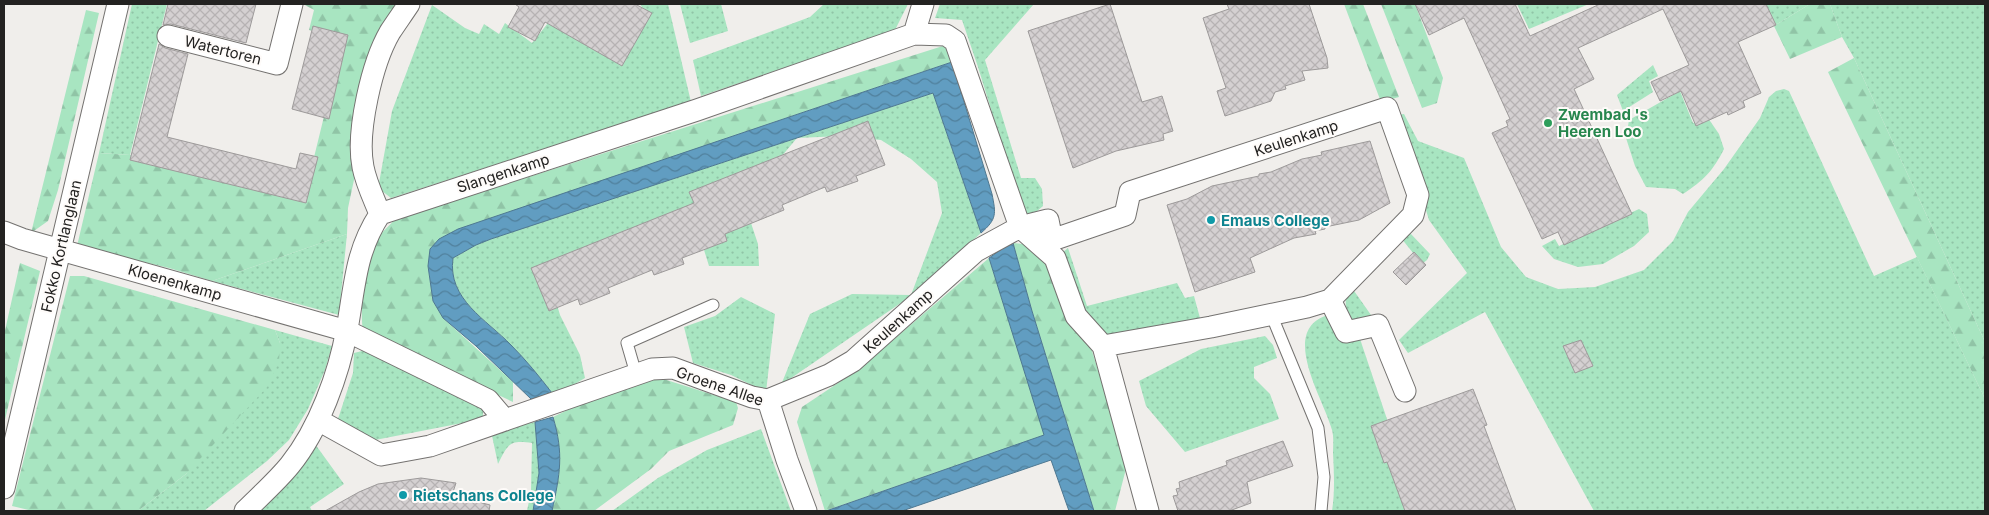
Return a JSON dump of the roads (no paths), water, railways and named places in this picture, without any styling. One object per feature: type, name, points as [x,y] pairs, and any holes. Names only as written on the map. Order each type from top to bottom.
[{"type":"street","name":"Fokko Kortlanglaan","points":[[4,488],[118,4]]},
{"type":"street","name":"Watertoren","points":[[168,36],[276,64],[292,4]]},
{"type":"street","points":[[245,511],[290,465],[318,420],[329,393],[347,331],[355,272],[368,232],[380,214],[362,166],[362,136],[366,105],[375,68],[389,34],[409,4]]},
{"type":"street","points":[[923,4],[914,34],[946,35],[955,40],[1020,227],[1055,258],[1076,316],[1103,346],[1148,511]]},
{"type":"street","name":"Slangenkamp","points":[[380,214],[697,110],[914,34]]},
{"type":"street","name":"Keulenkamp","points":[[768,400],[853,362],[976,251],[1020,227],[1048,220],[1052,240],[1126,215],[1130,192],[1387,108],[1418,195],[1413,215],[1330,300]]},
{"type":"street","name":"Kloenenkamp","points":[[4,232],[347,331]]},
{"type":"street","points":[[1103,346],[1211,327],[1330,300],[1346,332],[1378,325],[1405,391]]},
{"type":"street","points":[[347,331],[488,400],[505,420]]},
{"type":"street","name":"Groene Allee","points":[[318,420],[380,455],[430,446],[636,374],[652,369],[673,368],[752,397],[768,400],[787,460],[806,510]]},
{"type":"lane","points":[[636,374],[626,343],[713,305]]},
{"type":"lane","points":[[1271,314],[1318,428],[1324,477],[1321,511]]},
{"type":"water","points":[[952,62],[992,194],[993,220],[981,233],[933,93],[491,239],[453,258],[453,272],[456,285],[462,297],[471,308],[517,351],[552,393],[531,399],[476,346],[443,318],[433,301],[428,266],[430,249],[439,239],[458,229]]},
{"type":"water","points":[[1013,243],[1094,511],[1069,511],[1051,460],[902,511],[826,511],[1044,435],[989,258]]},
{"type":"water","points":[[553,417],[559,442],[560,464],[552,511],[533,511],[539,473],[535,422]]},
{"type":"place","name":"Zwembad 's Heeren Loo","points":[[1548,123]]},
{"type":"place","name":"Emaus College","points":[[1211,220]]},
{"type":"place","name":"Rietschans College","points":[[403,495]]}]
